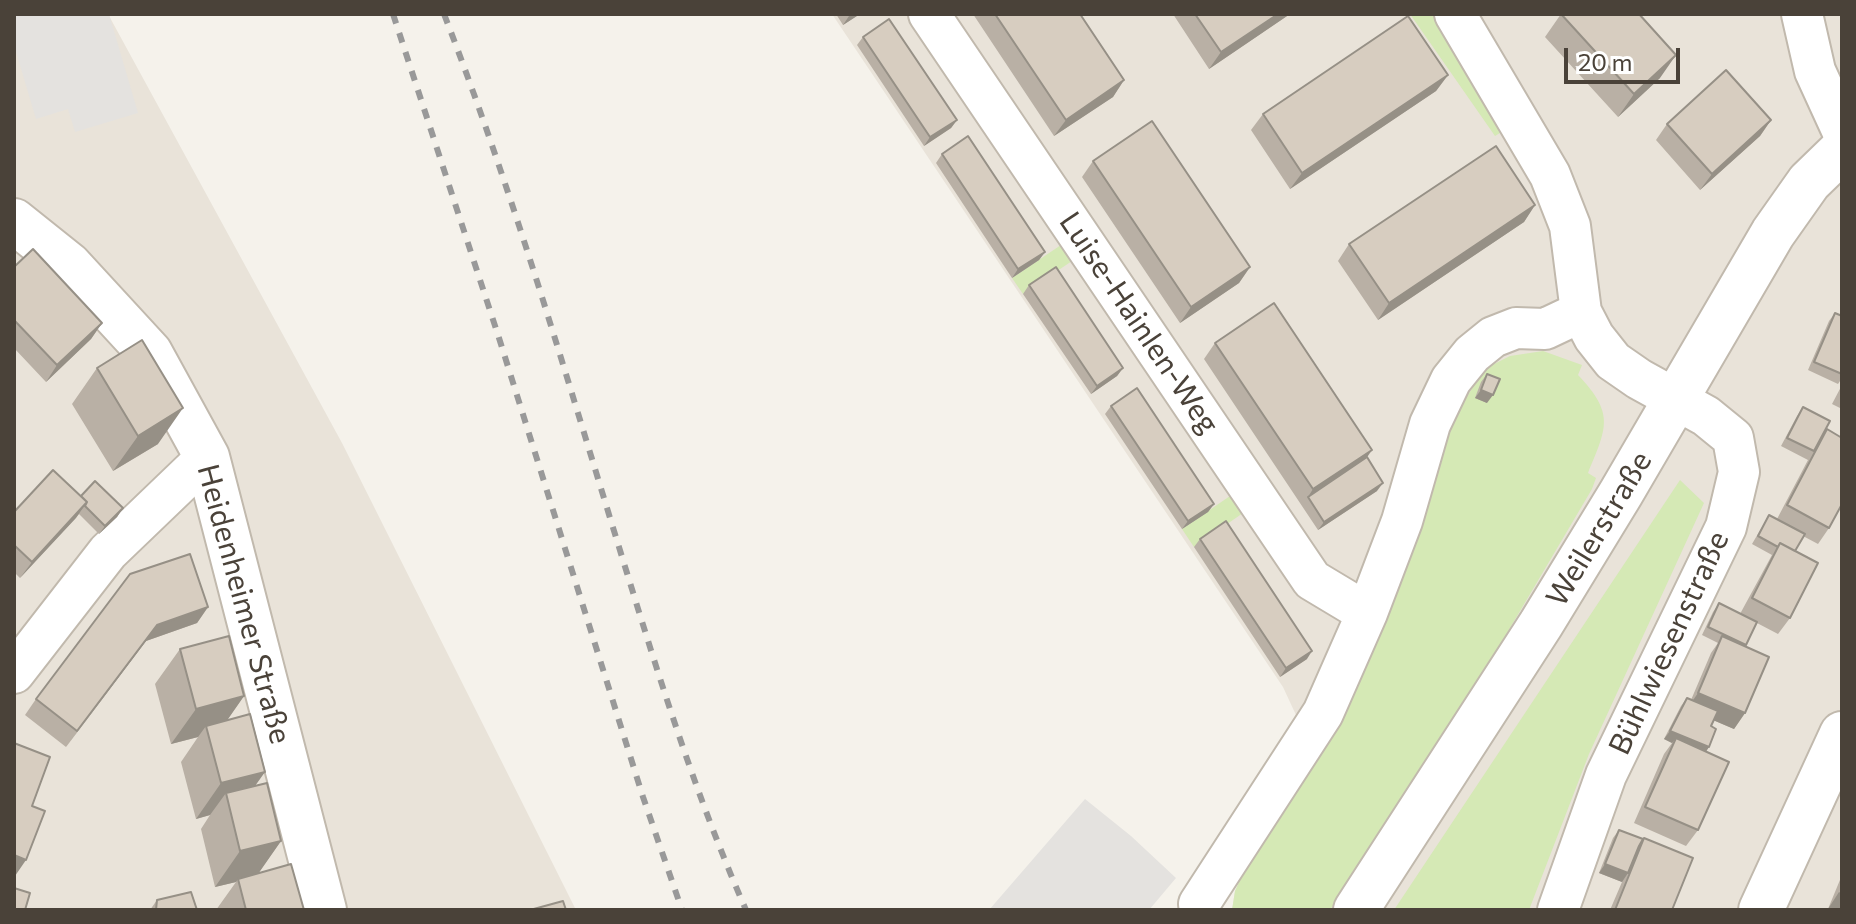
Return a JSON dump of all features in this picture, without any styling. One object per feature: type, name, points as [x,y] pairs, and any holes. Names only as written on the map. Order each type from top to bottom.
[{"type":"street","name":"Luise-Hainlen-Weg","points":[[929,14],[1312,580],[1367,613]]},
{"type":"street","points":[[1199,904],[1323,713],[1367,613],[1402,521],[1430,424],[1451,380],[1472,354],[1493,337],[1516,328],[1545,329],[1581,312],[1570,226],[1550,175],[1455,14]]},
{"type":"street","points":[[1802,14],[1815,71],[1842,130]]},
{"type":"street","name":"Weilerstraße","points":[[1356,910],[1384,872],[1541,624],[1773,233],[1809,182],[1842,150]]},
{"type":"street","name":"Heidenheimer Straße","points":[[14,221],[69,265],[150,353],[207,457],[324,910]]},
{"type":"street","name":"Bühlwiesenstraße","points":[[1558,910],[1606,775],[1726,527],[1739,472],[1733,438],[1706,416],[1613,361],[1581,312]]},
{"type":"street","points":[[14,673],[108,552],[207,457]]},
{"type":"street","points":[[1761,910],[1842,734]]},
{"type":"shaded area","points":[[14,14],[108,14],[342,443],[576,910],[14,910]]},
{"type":"shaded area","points":[[14,14],[109,14],[138,113],[75,132],[68,109],[36,119],[14,45]]},
{"type":"shaded area","points":[[832,14],[1842,14],[1842,910],[1232,910],[1235,891],[1315,756],[1283,687]]},
{"type":"shaded area","points":[[1085,799],[1176,878],[1149,910],[989,910]]},
{"type":"green space","points":[[1410,14],[1434,14],[1505,130],[1495,136]]},
{"type":"green space","points":[[1061,245],[1072,261],[1023,294],[1012,278]]},
{"type":"green space","points":[[1543,351],[1582,365],[1578,375],[1598,400],[1602,411],[1603,432],[1588,473],[1596,478],[1592,489],[1451,728],[1330,910],[1232,910],[1235,891],[1248,861],[1447,429],[1484,369],[1510,356]]},
{"type":"green space","points":[[1680,480],[1704,503],[1589,754],[1529,910],[1394,910]]},
{"type":"green space","points":[[1230,496],[1243,513],[1194,547],[1182,529]]},
{"type":"building","points":[[995,14],[1080,14],[1124,80],[1066,120]]},
{"type":"building","points":[[1195,14],[1278,14],[1221,52]]},
{"type":"building","points":[[1561,14],[1639,14],[1676,55],[1634,94]]},
{"type":"building","points":[[1408,16],[1448,75],[1302,173],[1263,114]]},
{"type":"building","points":[[889,19],[957,120],[930,137],[863,37]]},
{"type":"building","points":[[1726,70],[1771,120],[1712,174],[1667,124]]},
{"type":"building","points":[[1152,121],[1250,267],[1191,307],[1093,161]]},
{"type":"building","points":[[968,136],[1045,252],[1018,269],[942,154]]},
{"type":"building","points":[[1496,146],[1535,205],[1389,303],[1349,244]]},
{"type":"building","points":[[33,249],[102,323],[57,365],[14,320],[14,267]]},
{"type":"building","points":[[1056,267],[1123,368],[1097,386],[1029,285]]},
{"type":"building","points":[[1274,303],[1372,450],[1313,489],[1215,343]]},
{"type":"building","points":[[1835,313],[1842,316],[1842,374],[1814,362]]},
{"type":"building","points":[[142,340],[183,408],[138,436],[97,368]]},
{"type":"building","points":[[1487,374],[1500,379],[1493,395],[1481,390]]},
{"type":"building","points":[[1137,388],[1214,504],[1188,521],[1111,406]]},
{"type":"building","points":[[1803,407],[1830,421],[1814,451],[1787,438]]},
{"type":"building","points":[[1827,429],[1842,438],[1842,504],[1829,528],[1787,505]]},
{"type":"building","points":[[1367,457],[1383,483],[1324,522],[1308,497]]},
{"type":"building","points":[[53,470],[87,502],[32,562],[14,545],[14,512]]},
{"type":"building","points":[[95,481],[123,508],[105,526],[85,506],[87,502],[81,496]]},
{"type":"building","points":[[1769,515],[1805,534],[1795,551],[1780,543],[1778,547],[1758,536]]},
{"type":"building","points":[[1226,521],[1312,651],[1286,668],[1200,539]]},
{"type":"building","points":[[1780,543],[1818,563],[1790,618],[1752,598]]},
{"type":"building","points":[[190,554],[208,607],[157,625],[77,731],[36,699],[130,574]]},
{"type":"building","points":[[1719,603],[1757,622],[1746,645],[1708,627]]},
{"type":"building","points":[[229,636],[244,696],[196,709],[180,649]]},
{"type":"building","points":[[1722,636],[1769,657],[1745,713],[1698,693]]},
{"type":"building","points":[[1687,698],[1718,711],[1711,726],[1716,729],[1709,747],[1670,731]]},
{"type":"building","points":[[250,714],[265,772],[221,783],[206,726]]},
{"type":"building","points":[[1676,738],[1729,762],[1698,830],[1645,807]]},
{"type":"building","points":[[14,743],[50,757],[32,806],[45,811],[26,860],[14,855]]},
{"type":"building","points":[[267,783],[281,841],[240,851],[226,793]]},
{"type":"building","points":[[1619,830],[1643,839],[1628,873],[1605,864]]},
{"type":"building","points":[[1644,838],[1693,858],[1672,910],[1615,910]]},
{"type":"building","points":[[291,864],[304,910],[246,910],[238,879]]},
{"type":"building","points":[[14,888],[30,893],[25,910],[14,910]]},
{"type":"building","points":[[191,892],[197,910],[156,910],[157,900]]},
{"type":"building","points":[[563,901],[566,910],[530,910]]},
{"type":"railway","points":[[393,14],[499,338],[643,797],[682,910]]},
{"type":"railway","points":[[444,14],[518,222],[682,743],[746,910]]}]
